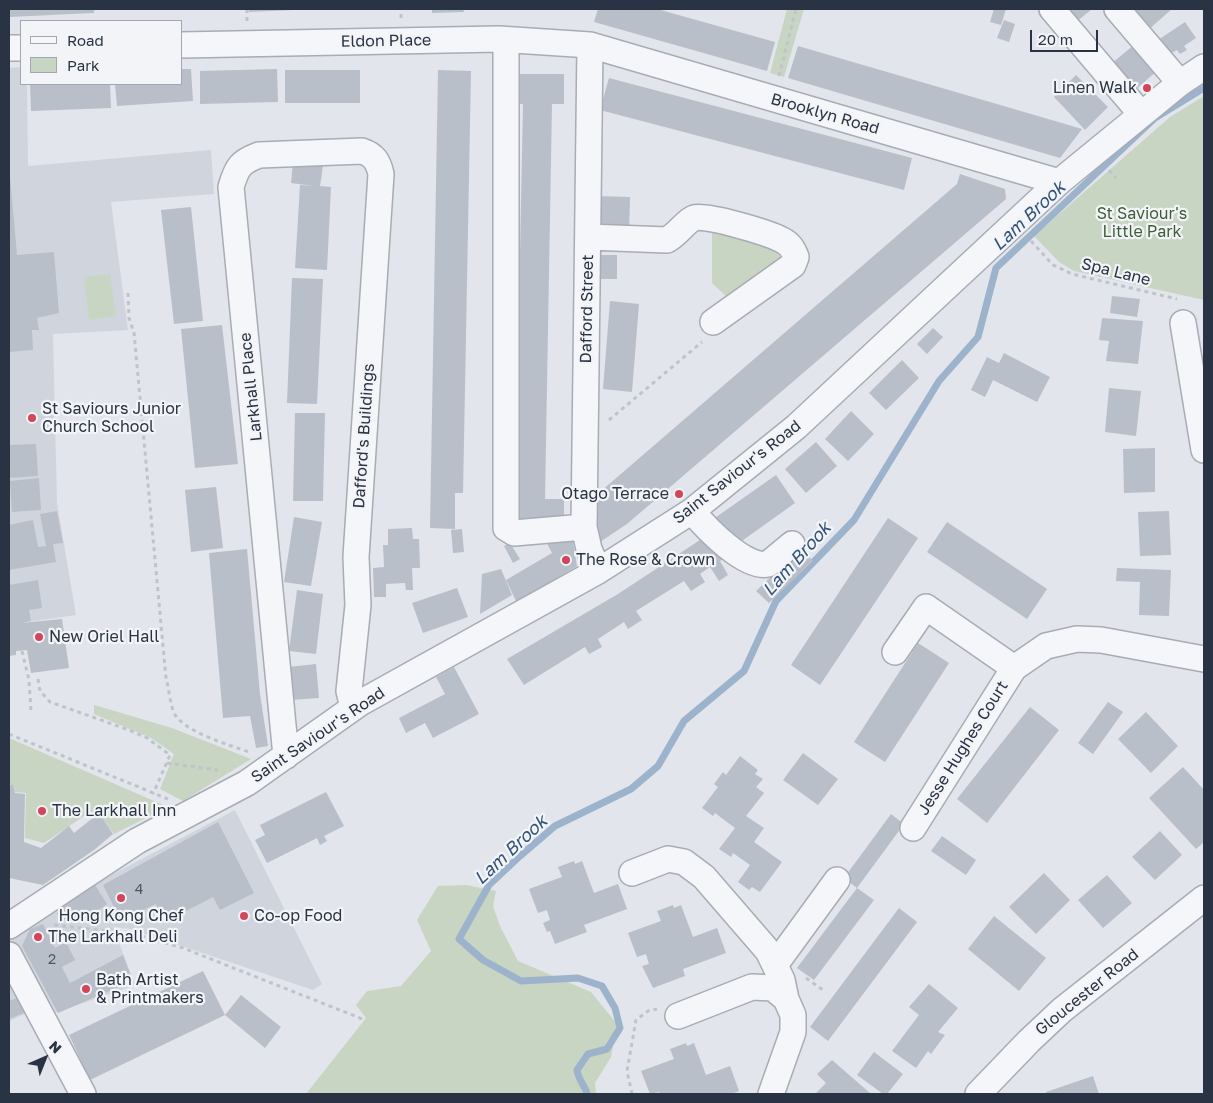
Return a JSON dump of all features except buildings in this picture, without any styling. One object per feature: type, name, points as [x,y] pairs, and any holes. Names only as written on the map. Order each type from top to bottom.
[{"type":"street","points":[[1052,9],[1141,114]]},
{"type":"street","points":[[1117,9],[1180,84]]},
{"type":"street","points":[[506,40],[506,528],[514,533],[584,527]]},
{"type":"street","name":"Eldon Place","points":[[182,45],[506,40],[590,45]]},
{"type":"street","name":"Brooklyn Road","points":[[590,45],[1059,182]]},
{"type":"street","name":"Dafford Street","points":[[590,45],[584,527],[589,549],[598,571]]},
{"type":"street","name":"Saint Saviour's Road","points":[[18,919],[137,841],[182,819],[247,783],[360,703],[598,571],[692,511],[796,427],[1059,182],[1141,114],[1204,67]]},
{"type":"street","name":"Larkhall Place","points":[[286,756],[231,187],[236,172],[244,161],[259,155],[362,151],[372,154],[378,164]]},
{"type":"street","name":"Dafford's Buildings","points":[[360,703],[351,699],[349,692],[358,605],[356,557],[381,174],[378,164]]},
{"type":"street","points":[[588,237],[667,240],[678,234],[687,223],[695,218],[709,217],[782,240],[792,247],[796,257],[793,265],[715,321]]},
{"type":"street","points":[[1185,312],[1204,450]]},
{"type":"street","points":[[692,511],[715,536],[753,563],[768,564],[792,544]]},
{"type":"street","name":"Jesse Hughes Court","points":[[895,652],[926,607],[1014,668]]},
{"type":"street","name":"Jesse Hughes Court","points":[[913,828],[1014,668],[1046,646],[1077,639],[1101,640],[1204,659]]},
{"type":"street","points":[[632,873],[668,859],[684,862],[704,877],[768,951],[782,980],[786,999],[793,1015],[793,1032],[771,1094]]},
{"type":"street","points":[[775,965],[837,880]]},
{"type":"street","name":"Gloucester Road","points":[[978,1094],[1029,1040],[1062,1010],[1204,898]]},
{"type":"street","points":[[9,954],[83,1094]]},
{"type":"street","points":[[685,1013],[752,987],[773,988],[786,999]]},
{"type":"path","points":[[772,99],[796,9]]},
{"type":"path","points":[[1109,170],[1116,178]]},
{"type":"path","name":"Spa Lane","points":[[1032,242],[1054,264],[1072,274],[1185,312]]},
{"type":"path","points":[[128,293],[129,318],[135,343],[166,678],[174,712],[180,721],[192,729],[241,749]]},
{"type":"path","points":[[585,440],[708,337],[715,321]]},
{"type":"path","points":[[22,651],[29,680],[31,711]]},
{"type":"path","points":[[38,679],[40,691],[50,702],[147,738],[170,755],[153,794]]},
{"type":"path","points":[[9,734],[173,801],[182,819]]},
{"type":"path","points":[[167,763],[235,773],[247,783]]},
{"type":"path","points":[[18,919],[134,934],[183,948],[365,1020]]},
{"type":"path","points":[[801,974],[823,990]]},
{"type":"path","points":[[632,1094],[627,1071],[636,1020],[648,1012],[682,1002],[685,1013]]},
{"type":"shaded area","name":"St Saviours Junior Church School","points":[[20,67],[20,85],[27,85],[28,166],[211,150],[214,194],[111,202],[128,330],[53,334],[57,503],[76,615],[13,624],[14,634],[9,635],[9,68]]},
{"type":"shaded area","points":[[235,810],[322,984],[313,990],[131,929],[113,927],[135,985],[57,1012],[25,1014],[9,1021],[9,940],[94,884]]},
{"type":"green space","points":[[787,9],[804,9],[784,77],[770,73]]},
{"type":"green space","name":"St Saviour's Little Park","points":[[1204,96],[1204,300],[1074,271],[1059,262],[1034,236],[1170,117]]},
{"type":"green space","points":[[712,224],[770,245],[782,259],[730,300],[712,283]]},
{"type":"green space","points":[[110,274],[116,316],[89,320],[84,277]]},
{"type":"green space","points":[[94,705],[172,728],[251,759],[183,801],[160,789],[174,754],[151,738],[94,714]]},
{"type":"green space","points":[[9,738],[168,807],[114,834],[98,813],[94,816],[90,812],[44,843],[25,838],[26,793],[15,792],[13,784],[9,784]]},
{"type":"green space","points":[[466,885],[496,891],[493,906],[500,926],[518,961],[591,992],[617,1024],[611,1057],[595,1083],[596,1094],[306,1094],[366,1018],[356,1005],[367,991],[401,986],[431,951],[417,920],[438,886]]},
{"type":"waterway","name":"Lam Brook","points":[[587,1094],[577,1070],[588,1054],[607,1049],[620,1028],[615,1008],[602,986],[578,978],[521,981],[483,960],[459,939],[489,885],[555,826],[631,789],[658,766],[684,721],[744,671],[776,601],[854,520],[939,381],[978,337],[996,268],[1155,118],[1204,88]]},
{"type":"place","name":"Linen Walk","points":[[1147,88]]},
{"type":"place","name":"St Saviours Junior Church School","points":[[32,418]]},
{"type":"place","name":"Otago Terrace","points":[[679,494]]},
{"type":"place","name":"The Rose & Crown","points":[[566,560]]},
{"type":"place","name":"New Oriel Hall","points":[[39,637]]},
{"type":"place","name":"The Larkhall Inn","points":[[42,811]]},
{"type":"place","name":"Hong Kong Chef","points":[[121,898]]},
{"type":"place","name":"Co-op Food","points":[[244,916]]},
{"type":"place","name":"The Larkhall Deli","points":[[38,937]]},
{"type":"place","name":"Bath Artist & Printmakers","points":[[86,989]]}]
